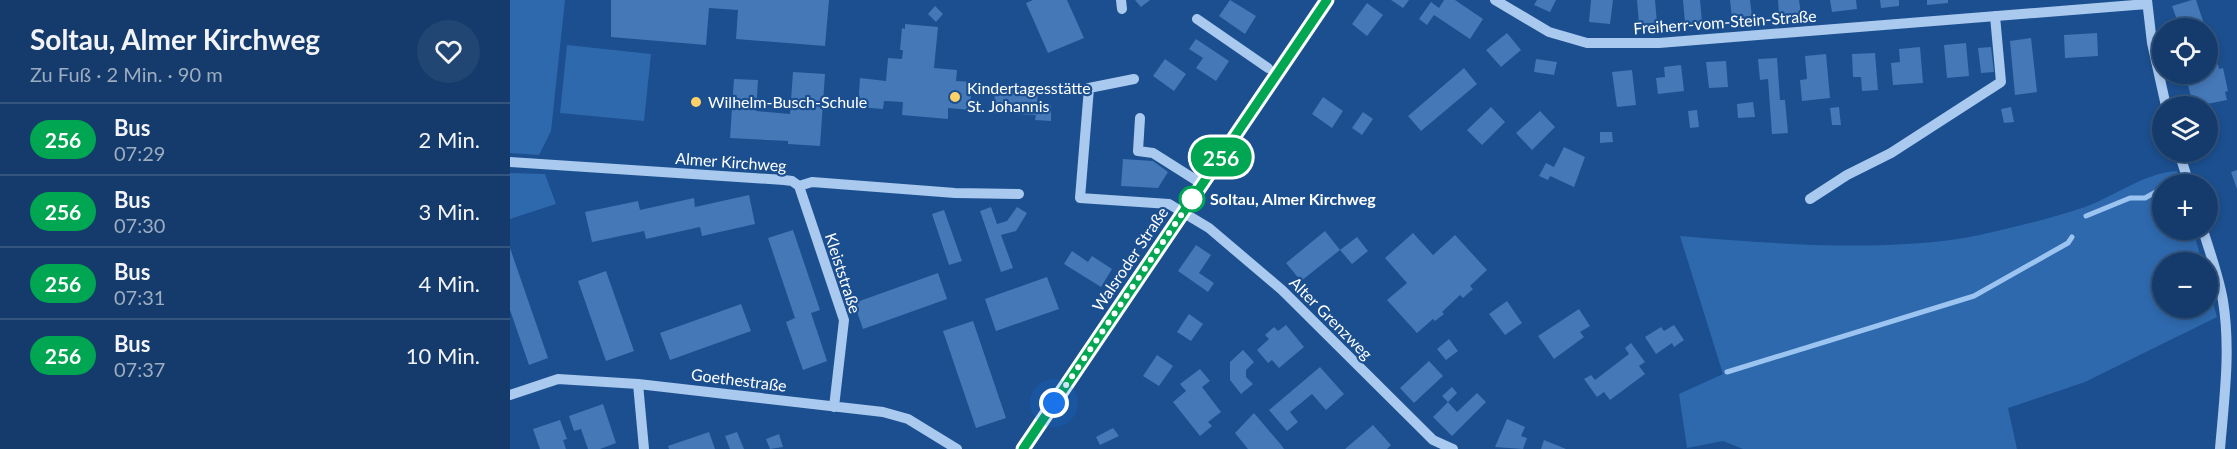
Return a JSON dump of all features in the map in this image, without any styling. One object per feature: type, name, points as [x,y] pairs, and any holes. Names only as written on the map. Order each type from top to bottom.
[{"type":"main road","name":"Walsroder Straße","points":[[1023,449],[1327,0]]},
{"type":"street","name":"Freiherr-vom-Stein-Straße","points":[[1495,0],[1549,32],[1587,43],[1659,43],[2147,2]]},
{"type":"street","points":[[2147,2],[2164,96]]},
{"type":"street","points":[[1810,199],[1847,175],[1891,153],[2001,82],[1995,16]]},
{"type":"street","points":[[1197,19],[1268,68]]},
{"type":"street","points":[[1134,79],[1089,88],[1080,198],[1169,204],[1184,212]]},
{"type":"street","points":[[1140,118],[1138,151],[1153,153],[1202,184]]},
{"type":"street","name":"Almer Kirchweg","points":[[510,162],[784,180],[792,181],[799,186],[812,182],[955,193],[1019,194]]},
{"type":"street","name":"Kleiststraße","points":[[799,186],[844,320],[834,407]]},
{"type":"street","name":"Alter Grenzweg","points":[[1184,212],[1209,228],[1282,290],[1433,440],[1454,449]]},
{"type":"street","points":[[2206,240],[2223,300],[2226,328],[2226,366],[2220,449]]},
{"type":"street","name":"Goethestraße","points":[[510,395],[558,379],[638,384],[883,412],[908,419],[957,449]]},
{"type":"street","points":[[638,384],[644,449]]},
{"type":"shaded area","points":[[510,0],[565,0],[551,131],[539,155],[510,153]]},
{"type":"shaded area","points":[[567,45],[651,54],[644,121],[560,113]]},
{"type":"shaded area","points":[[2177,171],[2178,174],[2161,174]]},
{"type":"shaded area","points":[[510,173],[545,174],[556,204],[510,219]]},
{"type":"shaded area","points":[[2152,176],[2152,240],[2196,240],[2199,252],[2152,252],[2152,318],[2215,318],[2085,382],[2008,408],[2017,449],[1743,449],[1723,441],[1687,448],[1679,394],[1723,374],[1680,236],[1840,246],[1922,243],[1997,231],[2074,211]]},
{"type":"building","points":[[611,0],[829,0],[825,46],[736,39],[738,10],[709,8],[706,45],[611,37]]},
{"type":"building","points":[[1033,0],[1067,0],[1084,38],[1048,53],[1026,3]]},
{"type":"building","points":[[1135,0],[1150,0],[1141,7]]},
{"type":"building","points":[[1230,0],[1256,16],[1245,34],[1219,16]]},
{"type":"building","points":[[1391,0],[1409,0],[1403,8]]},
{"type":"building","points":[[1444,0],[1455,0],[1483,19],[1470,39],[1434,15],[1427,25],[1419,19],[1431,2],[1439,8]]},
{"type":"building","points":[[1537,0],[1556,0],[1550,12],[1534,5]]},
{"type":"building","points":[[1591,0],[1613,0],[1610,24],[1589,22]]},
{"type":"building","points":[[1637,0],[1655,0],[1657,23],[1639,24]]},
{"type":"building","points":[[1683,0],[1700,0],[1702,22],[1685,23]]},
{"type":"building","points":[[1730,0],[1750,0],[1752,16],[1732,18]]},
{"type":"building","points":[[1778,0],[1799,0],[1801,14],[1779,15]]},
{"type":"building","points":[[1830,0],[1856,0],[1857,9],[1832,12]]},
{"type":"building","points":[[1880,0],[1899,0],[1899,6],[1881,8]]},
{"type":"building","points":[[1927,0],[1948,0],[1948,3],[1927,5]]},
{"type":"building","points":[[2196,0],[2202,18],[2176,18],[2172,6]]},
{"type":"building","points":[[1367,3],[1383,15],[1367,36],[1352,24]]},
{"type":"building","points":[[935,6],[943,14],[936,22],[928,14]]},
{"type":"building","points":[[905,24],[938,27],[934,68],[957,70],[956,81],[972,82],[970,110],[948,108],[948,119],[902,115],[903,102],[884,101],[883,109],[858,107],[860,78],[886,81],[888,58],[902,59],[903,50],[900,50],[902,28],[905,29]]},
{"type":"building","points":[[1507,33],[1521,50],[1501,67],[1486,50]]},
{"type":"building","points":[[2097,33],[2098,56],[2065,58],[2064,35]]},
{"type":"building","points":[[2031,38],[2037,92],[2015,95],[2010,41]]},
{"type":"building","points":[[1196,39],[1229,61],[1216,81],[1196,68],[1203,58],[1189,49]]},
{"type":"building","points":[[1966,43],[1969,76],[1947,78],[1944,45]]},
{"type":"building","points":[[1920,47],[1923,83],[1893,85],[1891,63],[1900,62],[1899,49]]},
{"type":"building","points":[[1991,47],[1994,72],[1981,73],[1978,48]]},
{"type":"building","points":[[1875,53],[1878,90],[1862,91],[1861,77],[1853,77],[1852,54]]},
{"type":"building","points":[[1826,54],[1830,98],[1802,101],[1800,80],[1807,79],[1805,56]]},
{"type":"building","points":[[1777,58],[1780,100],[1785,100],[1788,133],[1772,134],[1768,79],[1760,80],[1758,59]]},
{"type":"building","points":[[1165,59],[1186,74],[1174,91],[1153,76]]},
{"type":"building","points":[[1536,59],[1557,62],[1554,75],[1534,72]]},
{"type":"building","points":[[1726,61],[1728,87],[1709,88],[1706,62]]},
{"type":"building","points":[[2218,64],[2219,69],[2223,68],[2228,91],[2225,92],[2227,100],[2218,102],[2218,96],[2191,96],[2188,84],[2218,84]]},
{"type":"building","points":[[1681,65],[1684,91],[1658,94],[1656,78],[1665,77],[1664,67]]},
{"type":"building","points":[[1464,68],[1477,84],[1421,131],[1408,116]]},
{"type":"building","points":[[1632,70],[1636,105],[1617,107],[1612,72]]},
{"type":"building","points":[[793,72],[825,74],[820,146],[788,144],[788,141],[730,138],[734,79],[758,80],[756,111],[790,114]]},
{"type":"building","points":[[995,88],[1038,91],[1037,103],[1051,104],[1051,121],[1035,120],[1036,115],[994,113]]},
{"type":"building","points":[[1323,97],[1343,111],[1332,128],[1312,114]]},
{"type":"building","points":[[1753,102],[1755,117],[1738,118],[1737,104]]},
{"type":"building","points":[[1491,107],[1505,122],[1482,145],[1467,130]]},
{"type":"building","points":[[1839,107],[1841,125],[1832,125],[1830,108]]},
{"type":"building","points":[[2011,107],[2014,122],[2004,123],[2001,109]]},
{"type":"building","points":[[1697,110],[1699,127],[1690,128],[1688,111]]},
{"type":"building","points":[[1540,111],[1555,127],[1532,150],[1516,133]]},
{"type":"building","points":[[1363,112],[1373,119],[1362,135],[1352,128]]},
{"type":"building","points":[[1600,132],[1612,132],[1613,142],[1600,143]]},
{"type":"building","points":[[1564,147],[1585,157],[1574,187],[1550,176],[1548,180],[1539,176],[1546,163],[1554,167]]},
{"type":"building","points":[[1123,159],[1153,161],[1168,172],[1158,188],[1121,186]]},
{"type":"building","points":[[2237,170],[2237,189],[2231,172]]},
{"type":"building","points":[[749,195],[755,224],[702,236],[700,227],[646,239],[644,231],[592,242],[585,212],[638,201],[640,210],[694,198],[695,207]]},
{"type":"building","points":[[991,207],[997,224],[1007,221],[1017,207],[1027,213],[1016,231],[1001,235],[1013,268],[1001,272],[980,211]]},
{"type":"building","points":[[944,210],[962,261],[949,265],[932,214]]},
{"type":"building","points":[[793,230],[820,310],[811,313],[827,361],[803,370],[786,322],[795,318],[768,238]]},
{"type":"building","points":[[1325,231],[1340,250],[1301,281],[1286,263]]},
{"type":"building","points":[[1413,233],[1433,255],[1455,235],[1487,270],[1470,286],[1473,289],[1463,298],[1460,295],[1442,312],[1444,314],[1435,321],[1433,319],[1417,333],[1387,300],[1407,283],[1385,258]]},
{"type":"building","points":[[1357,237],[1368,251],[1352,264],[1340,250]]},
{"type":"building","points":[[1196,245],[1211,255],[1199,273],[1214,283],[1208,292],[1178,271]]},
{"type":"building","points":[[510,248],[548,358],[529,365],[510,310]]},
{"type":"building","points":[[1072,251],[1088,262],[1092,256],[1112,269],[1101,287],[1064,264]]},
{"type":"building","points":[[606,271],[634,351],[606,361],[578,281]]},
{"type":"building","points":[[938,273],[947,299],[863,329],[854,303]]},
{"type":"building","points":[[1047,277],[1059,309],[996,331],[985,299]]},
{"type":"building","points":[[1507,301],[1522,323],[1505,335],[1489,314]]},
{"type":"building","points":[[741,304],[751,331],[670,360],[660,333]]},
{"type":"building","points":[[1579,309],[1590,326],[1580,332],[1584,337],[1554,359],[1538,336]]},
{"type":"building","points":[[1189,314],[1203,324],[1191,341],[1177,332]]},
{"type":"building","points":[[973,321],[1006,418],[976,428],[943,331]]},
{"type":"building","points":[[1286,325],[1304,347],[1279,368],[1272,360],[1268,363],[1257,350],[1269,339],[1265,335],[1274,327],[1278,331]]},
{"type":"building","points":[[1674,325],[1684,340],[1674,347],[1672,343],[1656,354],[1645,337],[1661,327],[1664,331]]},
{"type":"building","points":[[1449,339],[1458,351],[1446,360],[1437,349]]},
{"type":"building","points":[[1631,343],[1645,362],[1639,366],[1645,374],[1610,400],[1604,392],[1597,397],[1584,379],[1591,375],[1595,380],[1629,354],[1625,348]]},
{"type":"building","points":[[1243,350],[1254,362],[1246,370],[1246,377],[1253,384],[1241,394],[1230,380],[1230,362]]},
{"type":"building","points":[[1157,355],[1173,366],[1159,386],[1143,376]]},
{"type":"building","points":[[1429,361],[1443,376],[1414,403],[1400,388]]},
{"type":"building","points":[[1320,367],[1344,394],[1326,410],[1312,394],[1290,412],[1298,422],[1287,431],[1269,410]]},
{"type":"building","points":[[1200,369],[1210,381],[1202,387],[1221,412],[1208,422],[1212,426],[1200,436],[1173,402],[1186,391],[1180,384]]},
{"type":"building","points":[[1452,387],[1457,393],[1448,402],[1442,396]]},
{"type":"building","points":[[1477,393],[1486,402],[1452,436],[1433,417],[1448,402],[1457,412]]},
{"type":"building","points":[[603,404],[616,443],[600,449],[588,449],[581,429],[574,431],[569,416]]},
{"type":"building","points":[[1254,413],[1284,449],[1248,449],[1235,433]]},
{"type":"building","points":[[1507,419],[1525,427],[1521,436],[1527,438],[1523,449],[1495,447]]},
{"type":"building","points":[[560,420],[567,439],[563,440],[566,449],[540,449],[533,429]]},
{"type":"building","points":[[1373,425],[1391,445],[1387,449],[1345,449]]},
{"type":"building","points":[[1113,428],[1119,436],[1100,445],[1096,437]]},
{"type":"building","points":[[709,432],[715,449],[669,449],[668,446]]},
{"type":"building","points":[[737,432],[744,449],[730,449],[725,436]]},
{"type":"building","points":[[779,434],[783,447],[770,449],[766,439]]},
{"type":"building","points":[[1544,440],[1566,449],[1541,449]]},
{"type":"waterway","points":[[2086,216],[2130,198],[2145,198],[2152,194]]},
{"type":"waterway","points":[[1727,372],[1974,296],[2068,243],[2072,237]]},
{"type":"bus line","name":"256","points":[[1023,449],[1327,0]]},
{"type":"place","name":"Kindertagesstätte St. Johannis","points":[[955,97]]},
{"type":"place","name":"Wilhelm-Busch-Schule","points":[[696,102]]},
{"type":"place","name":"Soltau, Almer Kirchweg","points":[[1192,199]]},
{"type":"route","points":[[1054,403],[1192,199]]}]
